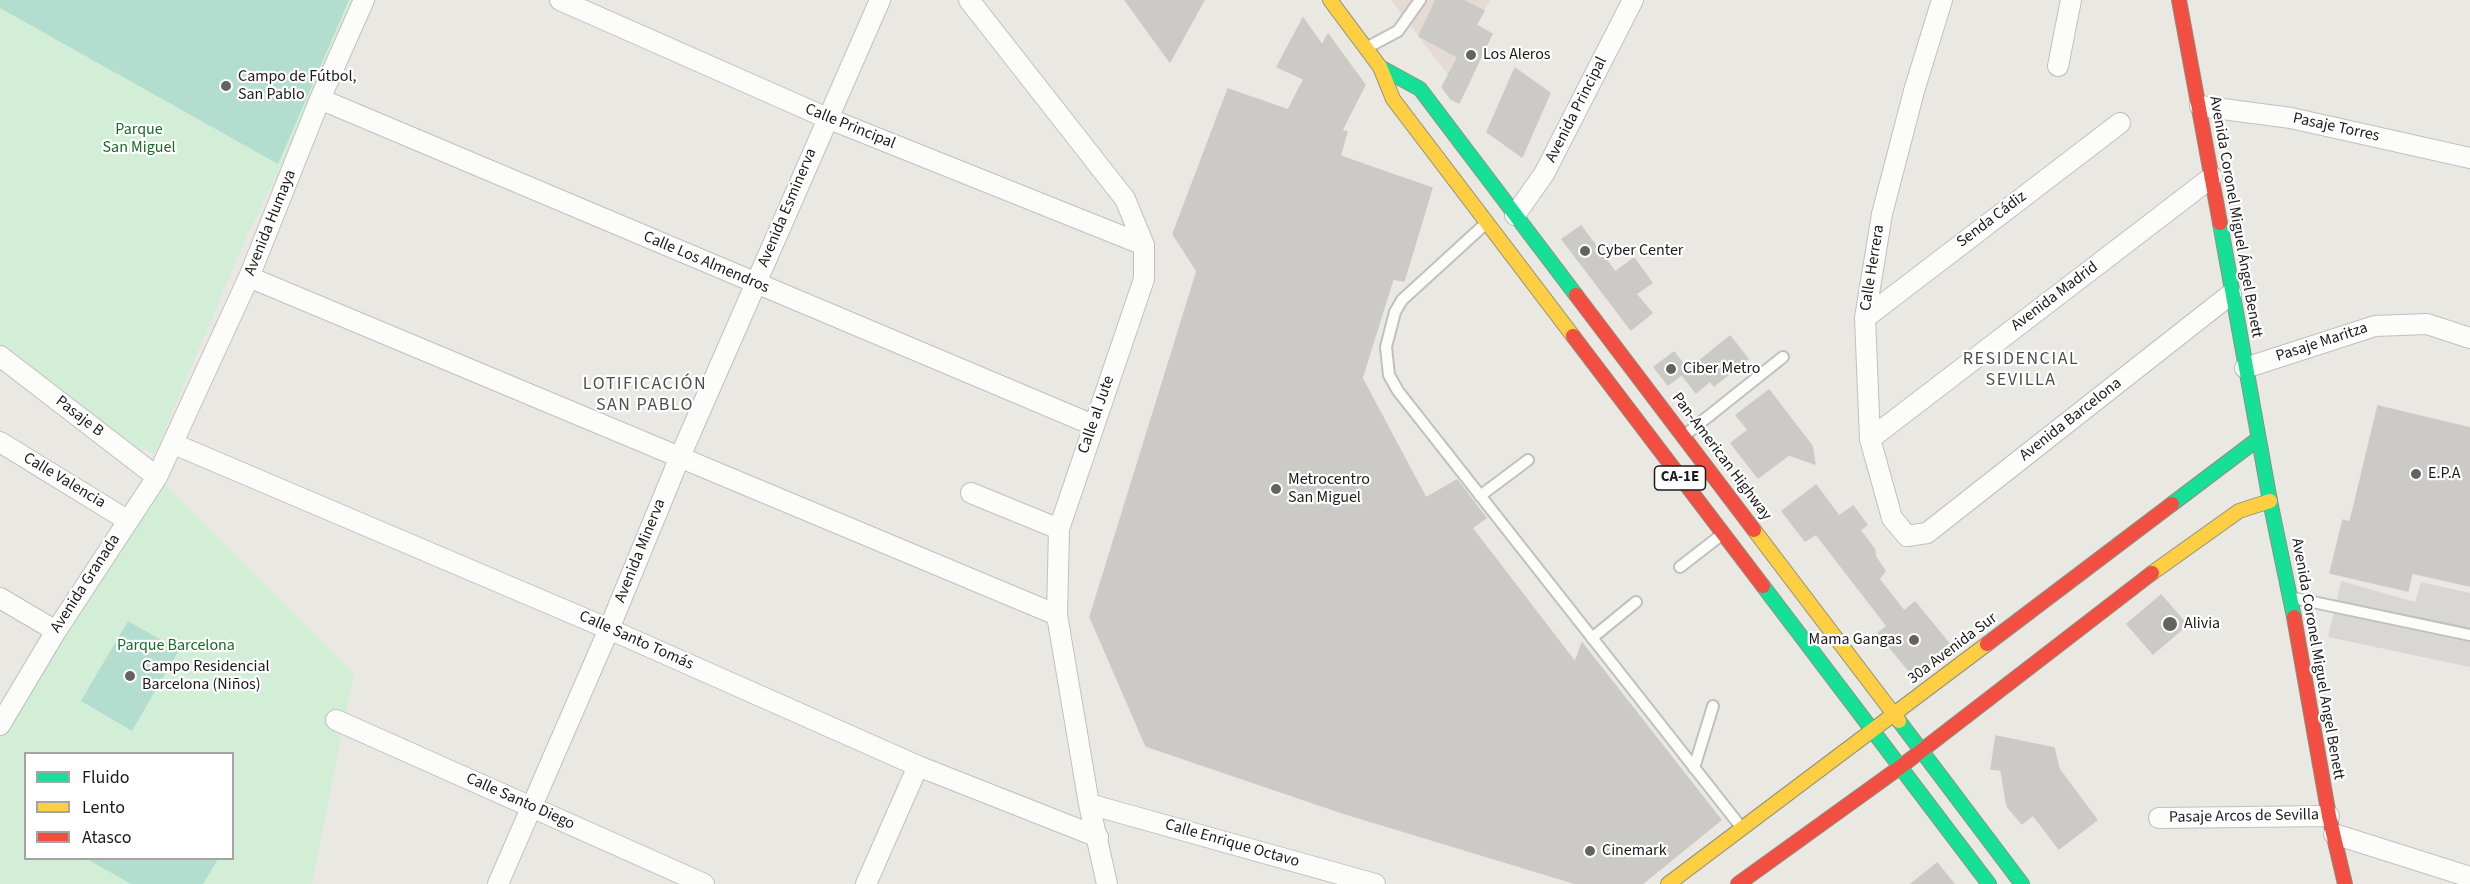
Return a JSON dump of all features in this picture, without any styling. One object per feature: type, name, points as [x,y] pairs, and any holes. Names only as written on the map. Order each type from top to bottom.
[{"type":"main road","name":"Pan-American Highway","points":[[1330,0],[1380,67],[1393,99],[1989,884]]},
{"type":"main road","name":"Avenida Coronel Miguel Ángel Benett","points":[[2179,0],[2200,106],[2258,439]]},
{"type":"main road","name":"Pan-American Highway","points":[[1380,67],[1420,88],[2022,884]]},
{"type":"main road","name":"Avenida Coronel Miguel Angel Benett","points":[[2258,439],[2291,598],[2331,825],[2345,884]]},
{"type":"main road","name":"30a Avenida Sur","points":[[1671,882],[1743,830],[2258,439]]},
{"type":"main road","points":[[1738,884],[1899,768],[2123,593],[2239,511],[2270,501]]},
{"type":"street","name":"Avenida Humaya","points":[[174,444],[249,277],[320,99],[364,0]]},
{"type":"street","name":"Calle Principal","points":[[560,0],[827,118],[1144,245]]},
{"type":"street","name":"Avenida Esminerva","points":[[755,284],[880,0]]},
{"type":"street","name":"Calle al Jute","points":[[969,0],[1125,199],[1144,245],[1144,279],[1059,528],[1057,615],[1089,804],[1107,884]]},
{"type":"street","name":"Avenida Principal","points":[[1515,215],[1545,174],[1633,0]]},
{"type":"street","name":"Calle Herrera","points":[[1907,536],[1892,518],[1870,439],[1865,318],[1882,214],[1914,91],[1942,0]]},
{"type":"street","points":[[2058,66],[2071,0]]},
{"type":"street","name":"Calle Los Almendros","points":[[320,99],[1093,425]]},
{"type":"street","name":"Pasaje Torres","points":[[2200,106],[2291,118],[2470,158]]},
{"type":"street","name":"Senda Cádiz","points":[[1865,318],[2120,123]]},
{"type":"street","name":"Avenida Madrid","points":[[1870,439],[2212,177]]},
{"type":"street","points":[[249,277],[679,459],[1057,615]]},
{"type":"street","name":"Avenida Minerva","points":[[498,884],[755,284]]},
{"type":"street","name":"Avenida Barcelona","points":[[1907,536],[1927,533],[2231,294]]},
{"type":"street","name":"Pasaje Maritza","points":[[2245,368],[2375,326],[2427,324],[2470,338]]},
{"type":"street","name":"Pasaje B","points":[[0,356],[157,477]]},
{"type":"street","name":"Calle Valencia","points":[[0,442],[128,520]]},
{"type":"street","name":"Avenida Granada","points":[[0,725],[56,631],[157,477],[174,444]]},
{"type":"street","name":"Calle Santo Tomás","points":[[174,444],[609,629],[918,766],[1098,837]]},
{"type":"street","points":[[971,493],[1059,528]]},
{"type":"street","points":[[0,598],[56,631]]},
{"type":"street","name":"Calle Santo Diego","points":[[336,720],[704,884]]},
{"type":"street","points":[[867,884],[918,766]]},
{"type":"street","name":"Calle Enrique Octavo","points":[[1089,804],[1375,884]]},
{"type":"street","name":"Pasaje Arcos de Sevilla","points":[[2159,818],[2331,825],[2470,877]]},
{"type":"lane","points":[[1365,49],[1398,31],[1420,0]]},
{"type":"lane","points":[[1487,222],[1402,300],[1395,312],[1386,347],[1389,375],[1398,391],[1743,830]]},
{"type":"lane","points":[[1684,435],[1783,357]]},
{"type":"lane","points":[[1480,496],[1528,460]]},
{"type":"lane","points":[[1680,567],[1723,534]]},
{"type":"lane","points":[[2291,598],[2470,635]]},
{"type":"lane","points":[[1592,638],[1636,602]]},
{"type":"lane","points":[[1694,768],[1713,706]]},
{"type":"shaded area","points":[[1391,0],[1490,0],[1448,75]]},
{"type":"shaded area","points":[[2341,581],[2415,602],[2421,582],[2470,593],[2470,667],[2328,637]]},
{"type":"green space","name":"Parque San Miguel","points":[[0,0],[361,0],[246,238],[154,455],[145,448],[138,462],[0,355]]},
{"type":"green space","name":"Campo de Fútbol, San Pablo","points":[[0,0],[349,0],[278,164],[0,8]]},
{"type":"green space","name":"Parque Barcelona","points":[[157,477],[354,673],[312,884],[0,884],[0,725]]},
{"type":"green space","name":"Campo Residencial Barcelona (Niños)","points":[[128,621],[179,650],[132,731],[81,701]]},
{"type":"green space","points":[[89,860],[217,860],[203,884],[131,884]]},
{"type":"building","points":[[1125,0],[1204,0],[1170,62]]},
{"type":"building","points":[[1436,0],[1463,0],[1484,11],[1476,25],[1492,34],[1459,103],[1451,99],[1442,87],[1458,57],[1419,36]]},
{"type":"building","name":"Metrocentro San Miguel","points":[[1303,18],[1322,45],[1328,34],[1365,85],[1342,130],[1347,132],[1340,156],[1432,188],[1404,281],[1393,279],[1362,378],[1426,498],[1457,480],[1486,518],[1472,528],[1575,662],[1582,643],[1721,820],[1642,884],[1577,884],[1343,813],[1146,746],[1090,617],[1197,271],[1173,234],[1228,89],[1288,110],[1304,79],[1277,67]]},
{"type":"building","points":[[1515,68],[1550,93],[1522,157],[1487,132]]},
{"type":"building","points":[[1581,226],[1615,272],[1634,258],[1652,283],[1636,294],[1652,313],[1631,330],[1562,239]]},
{"type":"building","points":[[1730,336],[1748,359],[1714,386],[1710,381],[1696,393],[1682,375]]},
{"type":"building","name":"Ciber Metro","points":[[1674,352],[1688,370],[1668,385],[1654,367]]},
{"type":"building","points":[[1769,390],[1812,446],[1815,464],[1789,455],[1758,478],[1731,443],[1748,430],[1736,415]]},
{"type":"building","name":"E.P.A","points":[[2378,406],[2470,428],[2470,586],[2412,573],[2408,591],[2330,573],[2343,520],[2350,522]]},
{"type":"building","points":[[1816,485],[1839,516],[1853,506],[1867,525],[1860,530],[1875,550],[1875,556],[1885,571],[1879,579],[1904,611],[1915,602],[1951,646],[1914,677],[1878,633],[1887,626],[1816,534],[1805,541],[1782,511]]},
{"type":"building","name":"Alivia","points":[[2161,595],[2187,625],[2153,654],[2127,624]]},
{"type":"building","points":[[1996,736],[2054,748],[2059,769],[2097,820],[2059,849],[2033,815],[2022,824],[2007,806],[2001,770],[1991,769]]},
{"type":"building","points":[[1937,863],[1954,884],[1911,884]]},
{"type":"traffic: fast","points":[[1380,67],[1420,89],[1576,295]]},
{"type":"traffic: fast","points":[[2220,223],[2270,501],[2294,617]]},
{"type":"traffic: fast","points":[[2172,504],[2258,439]]},
{"type":"traffic: fast","points":[[1763,586],[1989,884]]},
{"type":"traffic: fast","points":[[1899,721],[2022,884]]},
{"type":"traffic: slow","points":[[1330,0],[1380,67],[1393,99],[1573,336]]},
{"type":"traffic: slow","points":[[2152,573],[2239,511],[2270,501]]},
{"type":"traffic: slow","points":[[1754,530],[1899,721]]},
{"type":"traffic: slow","points":[[1668,884],[1987,644]]},
{"type":"traffic: jam","points":[[2179,0],[2220,223]]},
{"type":"traffic: jam","points":[[1576,295],[1754,530]]},
{"type":"traffic: jam","points":[[1573,336],[1763,586]]},
{"type":"traffic: jam","points":[[1987,644],[2172,504]]},
{"type":"traffic: jam","points":[[1738,884],[1899,768],[2152,573]]},
{"type":"traffic: jam","points":[[2294,617],[2329,816],[2345,884]]},
{"type":"place","name":"Los Aleros","points":[[1471,55]]},
{"type":"place","name":"Campo de Fútbol, San Pablo","points":[[226,86]]},
{"type":"place","name":"Cyber Center","points":[[1585,251]]},
{"type":"place","name":"Ciber Metro","points":[[1671,369]]},
{"type":"place","name":"E.P.A","points":[[2416,474]]},
{"type":"place","name":"Metrocentro San Miguel","points":[[1276,489]]},
{"type":"place","name":"Alivia","points":[[2170,624]]},
{"type":"place","name":"Mama Gangas","points":[[1914,640]]},
{"type":"place","name":"Campo Residencial Barcelona (Niños)","points":[[130,676]]},
{"type":"place","name":"Cinemark","points":[[1590,851]]},
{"type":"district","name":"RESIDENCIAL SEVILLA","points":[[2021,370]]},
{"type":"district","name":"LOTIFICACIÓN SAN PABLO","points":[[645,395]]}]
